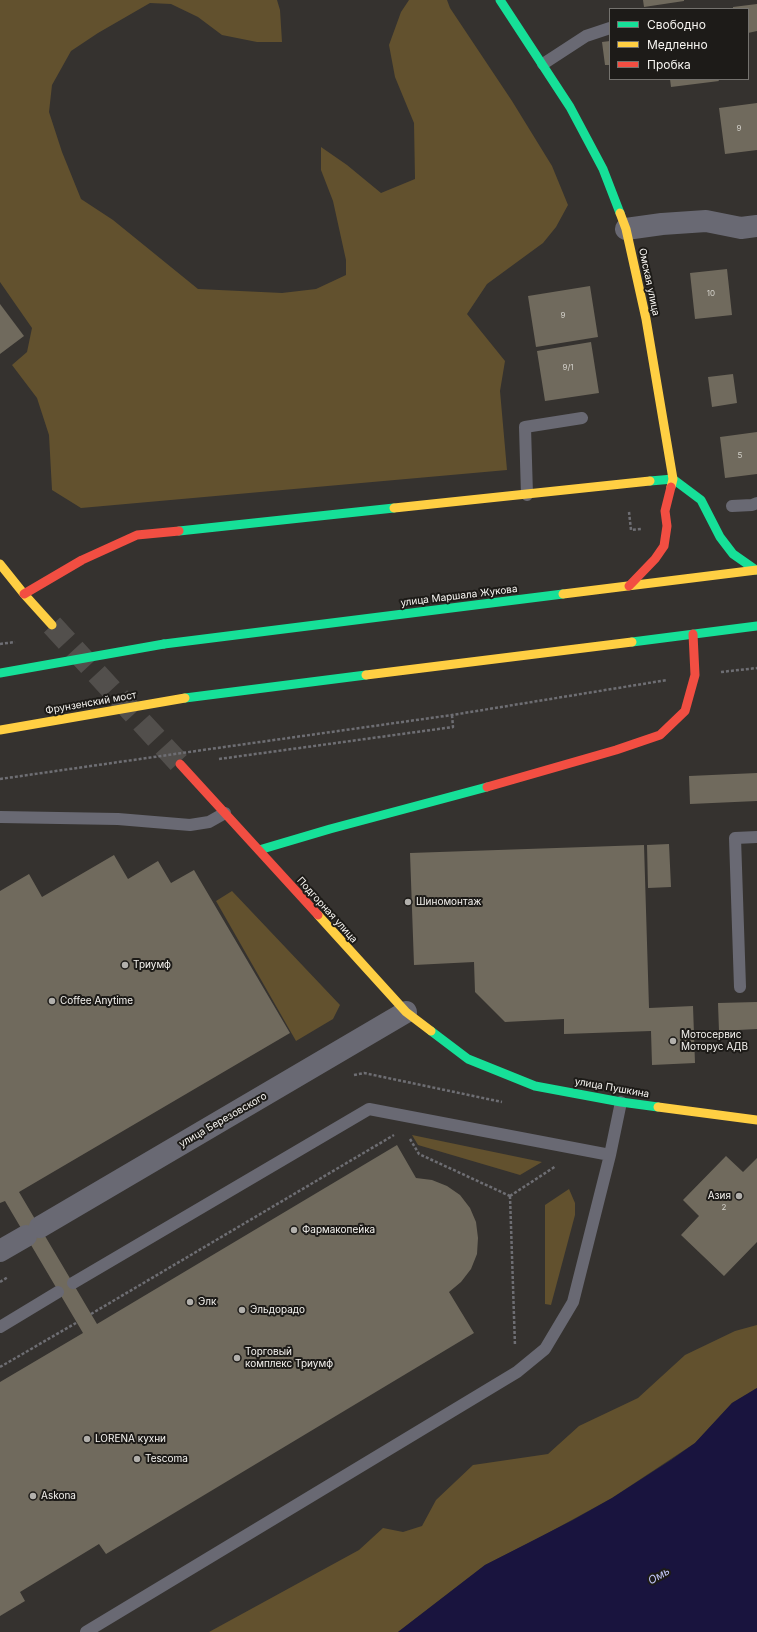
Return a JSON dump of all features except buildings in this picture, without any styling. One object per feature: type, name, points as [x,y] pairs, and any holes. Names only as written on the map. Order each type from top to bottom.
[{"type":"main road","name":"Омская улица","points":[[500,0],[570,106],[603,169],[626,229],[646,319],[673,479],[665,511],[667,526],[664,546],[655,559],[629,586]]},
{"type":"main road","points":[[52,624],[9,579],[82,560],[137,535],[673,479],[701,500],[720,537],[732,554],[756,570]]},
{"type":"main road","name":"улица Маршала Жукова","points":[[0,673],[164,644],[756,570]]},
{"type":"main road","points":[[260,850],[330,829],[542,772],[616,750],[660,734],[684,711],[695,675],[693,634],[757,626]]},
{"type":"main road","name":"Фрунзенский мост","points":[[0,730],[186,698],[693,634]]},
{"type":"main road","name":"Подгорная улица","points":[[180,764],[260,850],[406,1012],[468,1059]]},
{"type":"main road","name":"улица Пушкина","points":[[468,1059],[536,1086],[621,1102],[757,1120]]},
{"type":"street","points":[[626,229],[662,224],[706,221],[741,228],[757,226]]},
{"type":"street","name":"улица Березовского","points":[[0,1251],[406,1012]]},
{"type":"lane","points":[[542,64],[586,36],[609,28]]},
{"type":"lane","points":[[527,495],[525,427],[582,418]]},
{"type":"lane","points":[[732,506],[757,504]]},
{"type":"lane","points":[[0,816],[118,819],[190,825],[209,822],[225,813]]},
{"type":"lane","points":[[740,987],[735,838],[757,837]]},
{"type":"lane","points":[[86,1632],[516,1372],[545,1349],[573,1302],[610,1155],[621,1102]]},
{"type":"lane","points":[[73,1284],[369,1109],[610,1155]]},
{"type":"lane","points":[[0,1327],[58,1292]]},
{"type":"path","points":[[629,512],[631,530]]},
{"type":"path","points":[[0,779],[452,715],[695,675],[757,668]]},
{"type":"path","points":[[219,759],[453,727],[452,715]]},
{"type":"path","points":[[352,1075],[364,1073],[509,1104]]},
{"type":"path","points":[[91,1314],[398,1133]]},
{"type":"path","points":[[408,1136],[419,1154],[510,1196]]},
{"type":"path","points":[[510,1196],[558,1165]]},
{"type":"path","points":[[510,1196],[516,1372]]},
{"type":"path","points":[[0,1367],[76,1322]]},
{"type":"shaded area","points":[[0,0],[277,0],[280,10],[282,42],[257,42],[222,35],[198,17],[171,4],[150,3],[98,33],[71,51],[52,85],[49,112],[62,152],[81,199],[113,220],[198,289],[282,293],[316,289],[346,275],[346,260],[333,201],[321,170],[321,147],[347,165],[381,193],[415,179],[414,123],[395,77],[389,45],[401,12],[409,0],[447,0],[450,8],[512,101],[552,166],[568,205],[556,227],[543,243],[487,284],[467,314],[505,361],[500,391],[507,470],[81,508],[52,490],[49,435],[37,398],[12,365],[27,352],[32,328],[0,282]]},
{"type":"shaded area","points":[[232,891],[340,1005],[333,1019],[296,1041],[216,901]]},
{"type":"shaded area","points":[[412,1135],[542,1162],[520,1175],[418,1145]]},
{"type":"shaded area","points":[[569,1189],[575,1203],[575,1215],[551,1305],[545,1304],[545,1205]]},
{"type":"shaded area","points":[[757,1325],[757,1388],[732,1403],[695,1443],[612,1498],[537,1539],[485,1565],[398,1632],[209,1632],[359,1550],[383,1528],[403,1532],[422,1526],[436,1500],[473,1465],[548,1454],[579,1426],[638,1398],[685,1355],[735,1331]]},
{"type":"water","name":"Омь","points":[[757,1388],[757,1632],[398,1632],[485,1565],[573,1520],[612,1498],[671,1460],[695,1443],[732,1403]]},
{"type":"tunnel","points":[[52,625],[180,764]]},
{"type":"traffic: fast","points":[[500,0],[570,107],[603,169],[620,213]]},
{"type":"traffic: fast","points":[[650,481],[673,479],[701,500],[720,537],[733,554],[756,570]]},
{"type":"traffic: fast","points":[[179,531],[394,508]]},
{"type":"traffic: fast","points":[[164,644],[563,594]]},
{"type":"traffic: fast","points":[[632,642],[757,626]]},
{"type":"traffic: fast","points":[[0,673],[164,644]]},
{"type":"traffic: fast","points":[[185,698],[366,675]]},
{"type":"traffic: fast","points":[[259,850],[330,829],[487,787]]},
{"type":"traffic: fast","points":[[431,1031],[468,1059],[535,1086],[621,1102],[658,1107]]},
{"type":"traffic: slow","points":[[620,213],[626,229],[646,319],[673,479],[671,487]]},
{"type":"traffic: slow","points":[[394,508],[650,481]]},
{"type":"traffic: slow","points":[[0,564],[52,625]]},
{"type":"traffic: slow","points":[[563,594],[757,570]]},
{"type":"traffic: slow","points":[[366,675],[632,642]]},
{"type":"traffic: slow","points":[[0,730],[185,698]]},
{"type":"traffic: slow","points":[[318,915],[406,1012],[431,1031]]},
{"type":"traffic: slow","points":[[658,1107],[757,1120]]},
{"type":"traffic: jam","points":[[629,586],[655,559],[664,546],[667,526],[665,511],[671,487]]},
{"type":"traffic: jam","points":[[24,594],[82,560],[137,535],[179,531]]},
{"type":"traffic: jam","points":[[487,787],[616,750],[660,735],[685,711],[695,675],[693,634]]},
{"type":"traffic: jam","points":[[180,764],[318,915]]},
{"type":"place","name":"Шиномонтаж","points":[[408,902]]},
{"type":"place","name":"Триумф","points":[[125,965]]},
{"type":"place","name":"Coffee Anytime","points":[[52,1001]]},
{"type":"place","name":"Мотосервис Моторус АДВ","points":[[673,1041]]},
{"type":"place","name":"Азия","points":[[739,1196]]},
{"type":"place","name":"Фармакопейка","points":[[294,1230]]},
{"type":"place","name":"Элк","points":[[190,1302]]},
{"type":"place","name":"Эльдорадо","points":[[242,1310]]},
{"type":"place","name":"Торговый комплекс Триумф","points":[[237,1358]]},
{"type":"place","name":"LORENA кухни","points":[[87,1439]]},
{"type":"place","name":"Tescoma","points":[[137,1459]]},
{"type":"place","name":"Askona","points":[[33,1496]]}]
